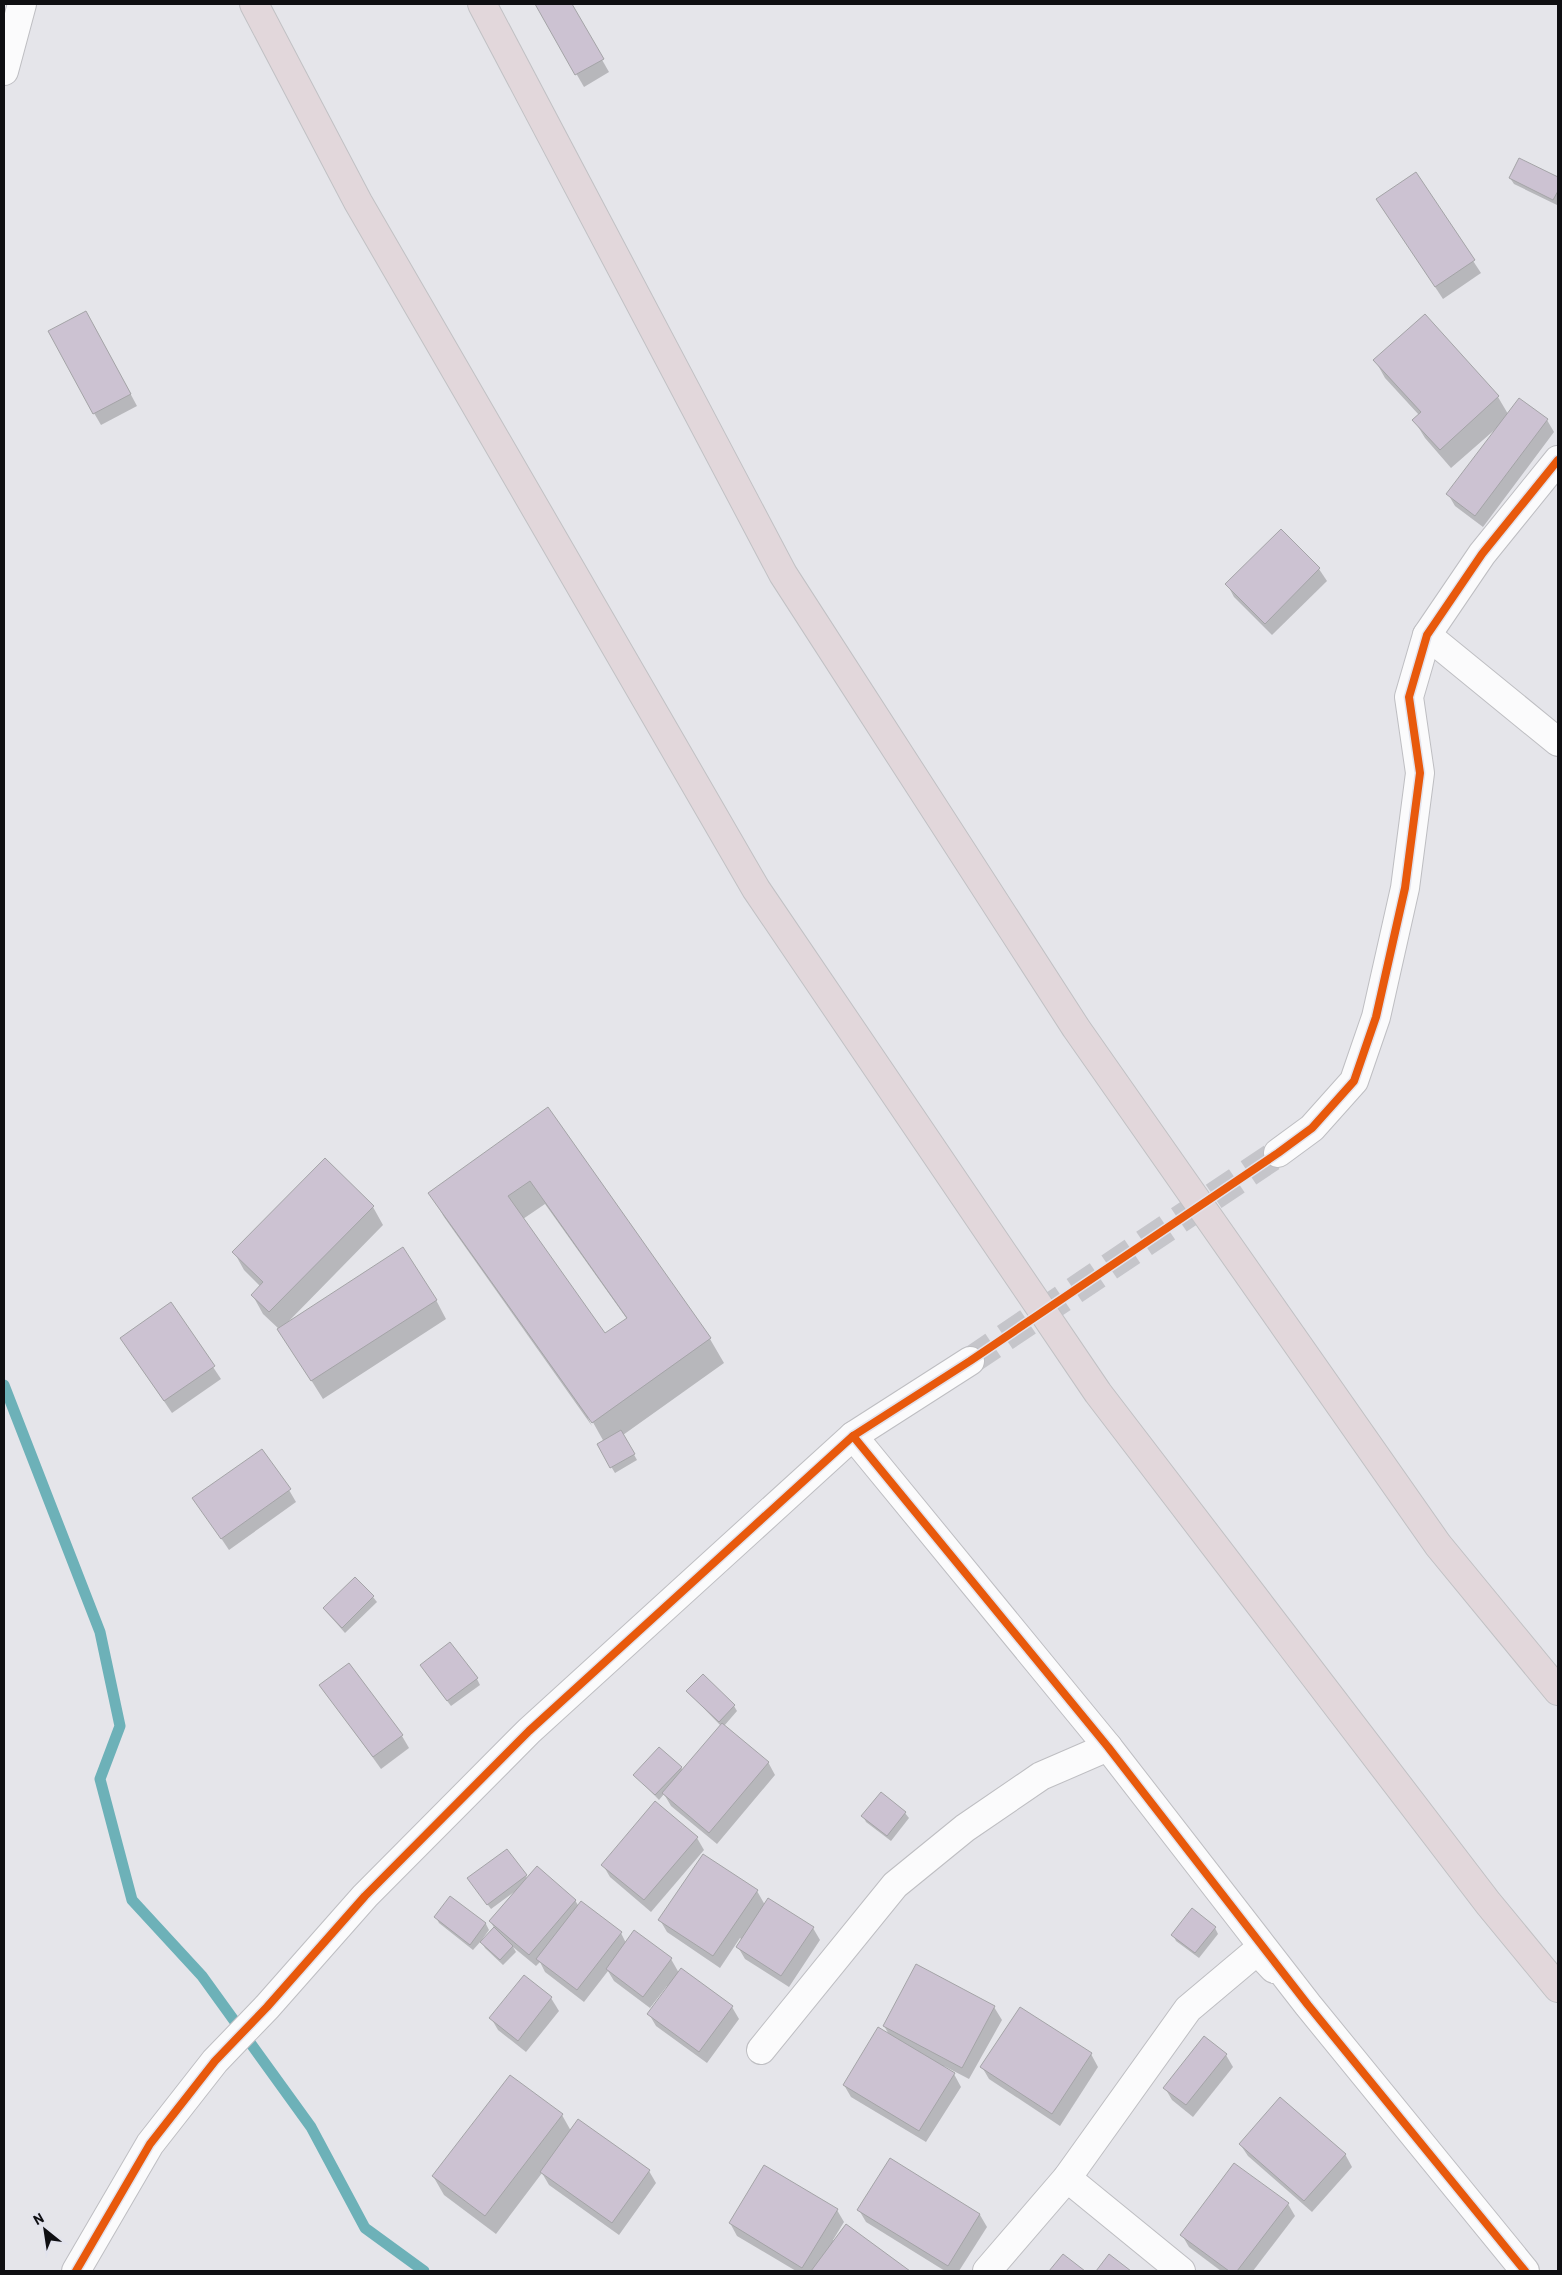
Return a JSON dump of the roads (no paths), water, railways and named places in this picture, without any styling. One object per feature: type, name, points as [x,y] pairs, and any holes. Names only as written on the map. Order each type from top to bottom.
[{"type":"highway","points":[[254,4],[358,202],[756,888],[1098,1393],[1488,1903],[1558,1988]]},
{"type":"highway","points":[[482,4],[783,574],[1087,1044],[1438,1545],[1558,1691]]},
{"type":"street","points":[[4,71],[22,4]]},
{"type":"street","points":[[1278,1153],[1312,1128],[1354,1081],[1376,1017],[1405,888],[1418,792],[1420,773],[1409,697],[1427,635],[1482,554],[1558,460]]},
{"type":"street","points":[[1427,635],[1558,742]]},
{"type":"street","points":[[76,2271],[150,2144],[215,2061],[267,2007],[366,1896],[529,1731],[853,1436],[970,1361]]},
{"type":"street","points":[[853,1436],[1108,1747],[1308,2004],[1525,2271]]},
{"type":"street","points":[[760,2050],[895,1885],[965,1828],[1041,1776],[1108,1747]]},
{"type":"street","points":[[987,2271],[1067,2178],[1188,2009],[1257,1951],[1308,2004]]},
{"type":"street","points":[[1067,2178],[1181,2271]]},
{"type":"waterway","points":[[4,1385],[100,1632],[120,1726],[100,1779],[132,1900],[202,1976],[311,2127],[365,2228],[424,2271]]},
{"type":"tunnel","points":[[970,1361],[1278,1153]]}]
